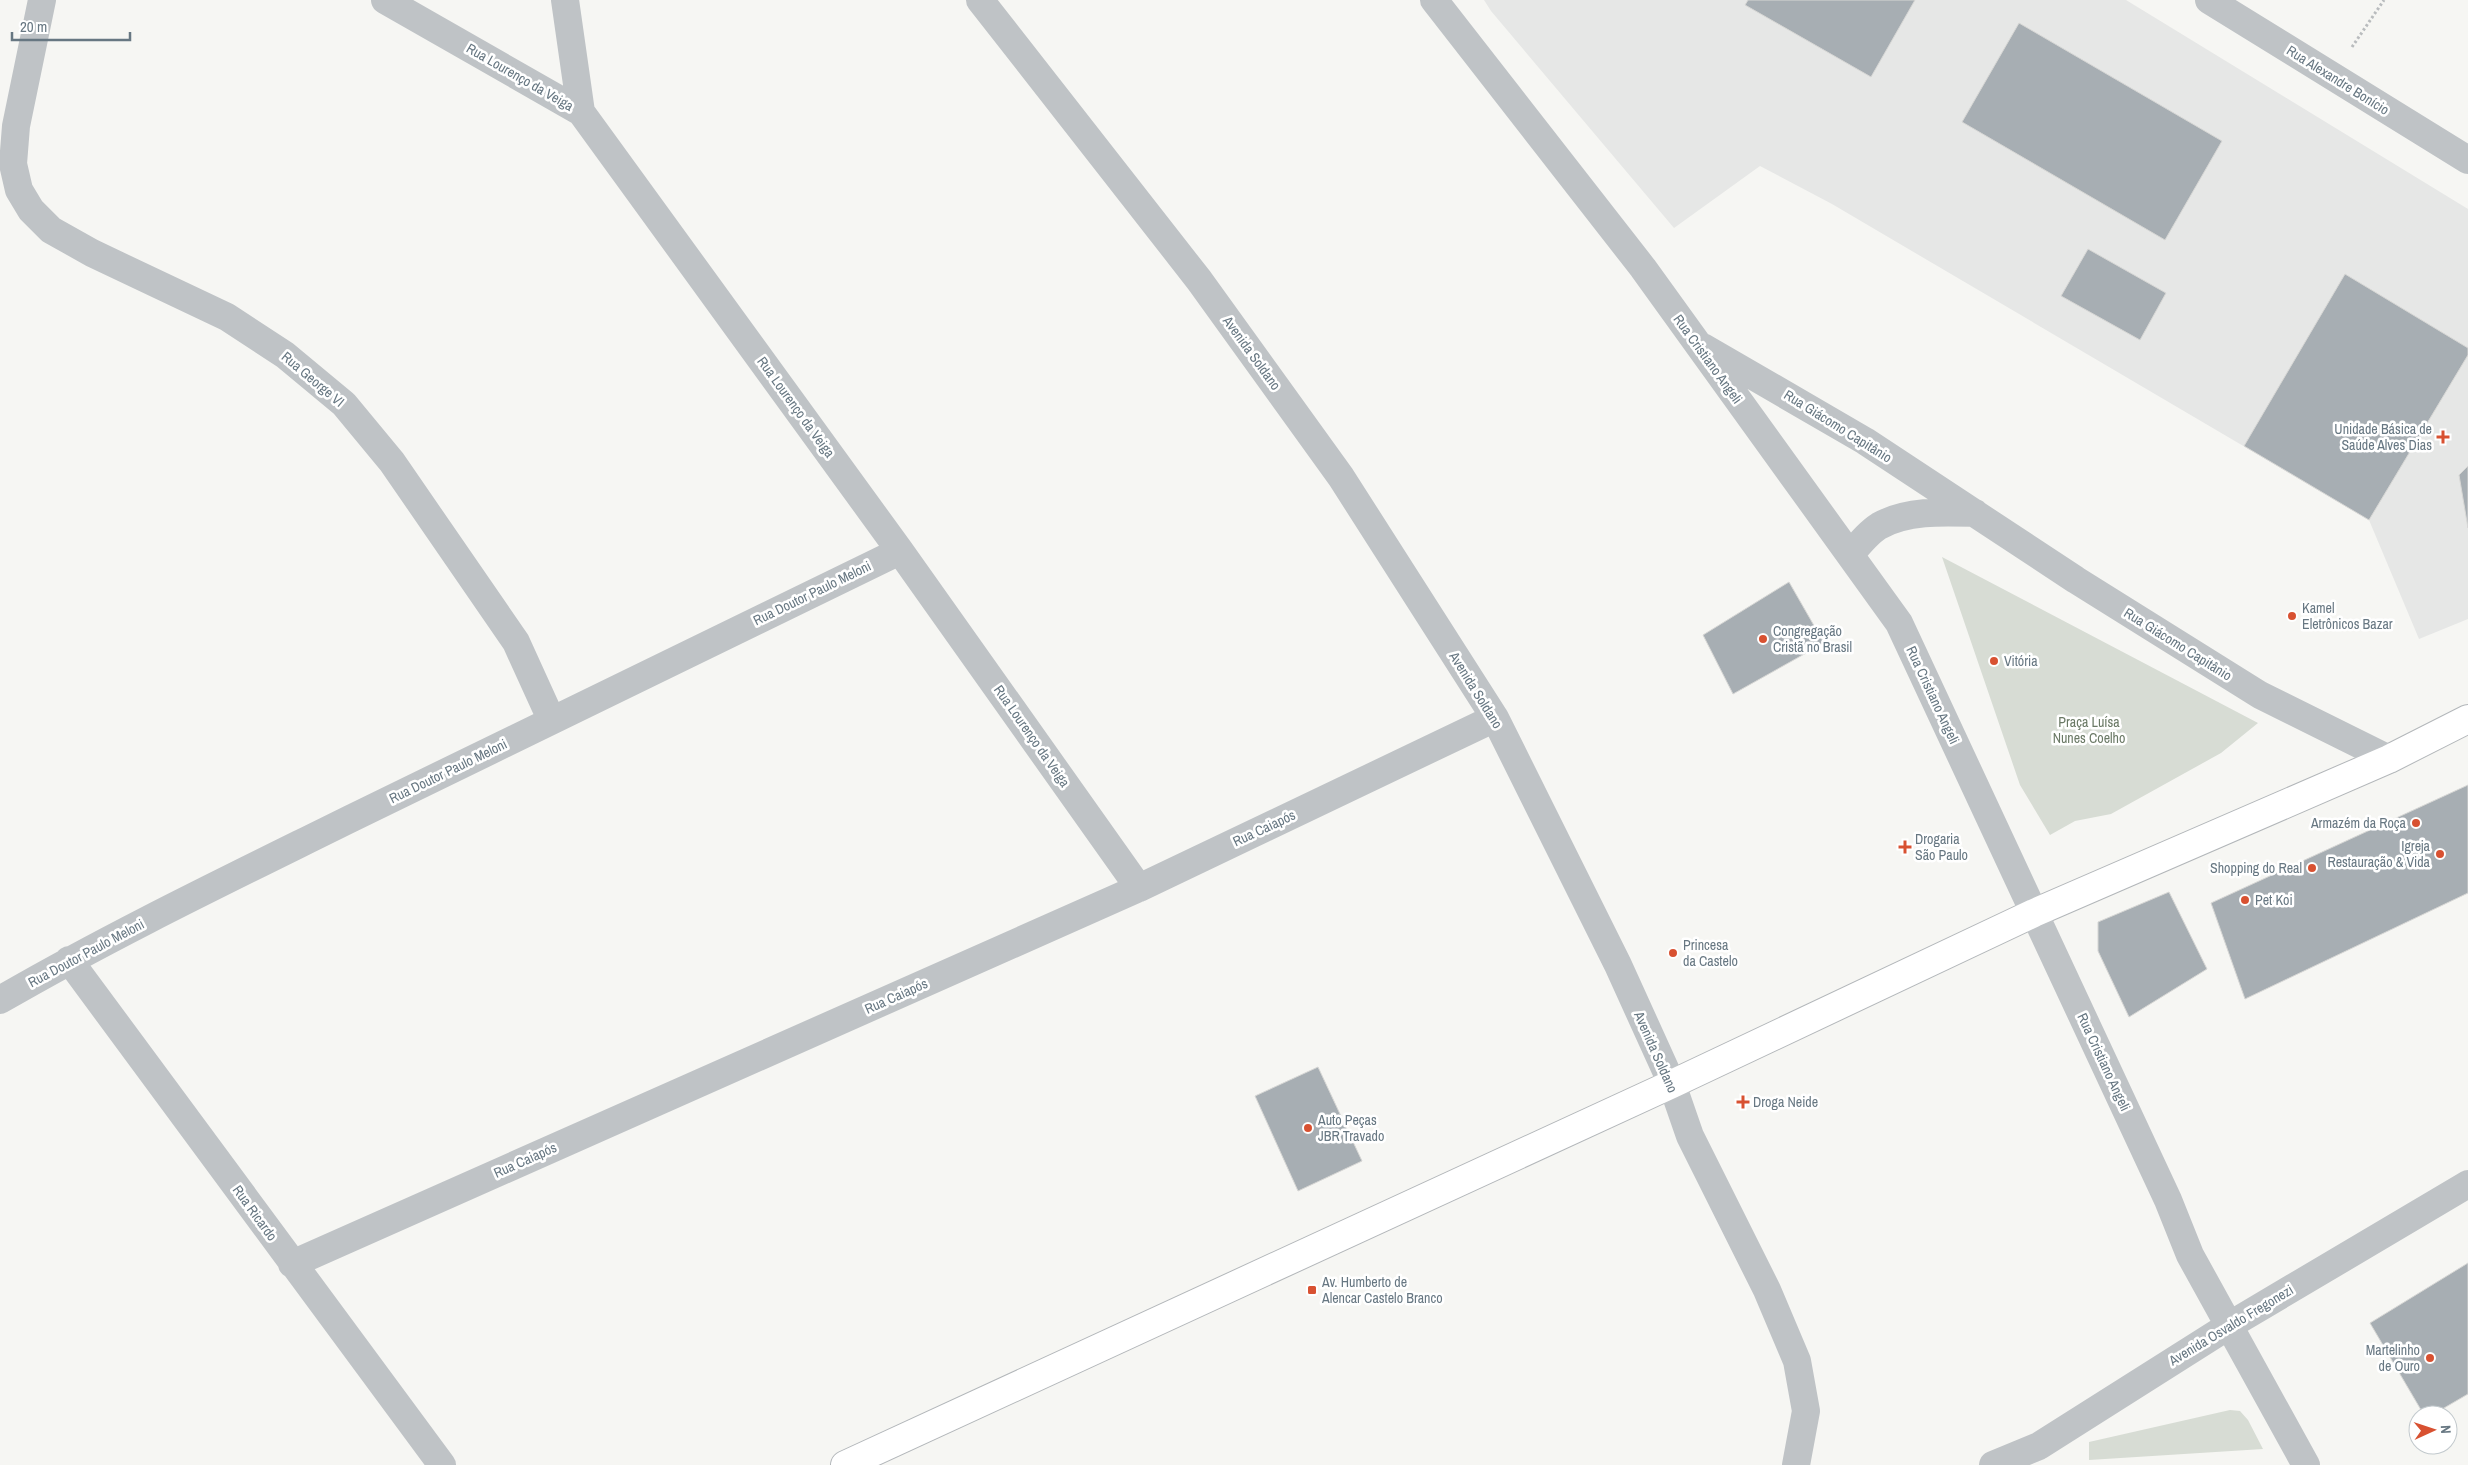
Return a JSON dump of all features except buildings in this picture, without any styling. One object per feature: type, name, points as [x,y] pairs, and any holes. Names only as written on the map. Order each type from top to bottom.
[{"type":"main road","points":[[845,1465],[1672,1084],[2034,913],[2389,759],[2468,719]]},
{"type":"street","name":"Rua George VI","points":[[42,0],[16,126],[13,164],[19,190],[31,210],[51,230],[92,253],[227,317],[285,355],[344,404],[392,462],[516,642],[551,719]]},
{"type":"street","name":"Rua Lourenço da Veiga","points":[[385,0],[581,112],[900,550],[1139,888]]},
{"type":"street","points":[[565,0],[581,112]]},
{"type":"street","name":"Avenida Soldano","points":[[980,0],[1199,280],[1324,453],[1495,718],[1618,965],[1672,1084],[1690,1136],[1767,1290],[1798,1361],[1806,1411],[1796,1465]]},
{"type":"street","name":"Rua Cristiano Angeli","points":[[1434,0],[1643,268],[1899,623],[2168,1200],[2190,1255],[2306,1465]]},
{"type":"street","name":"Rua Alexandre Bonício","points":[[2209,0],[2468,160]]},
{"type":"street","name":"Rua Giácomo Capitânio","points":[[1697,344],[1844,428],[2076,580],[2260,695],[2389,759]]},
{"type":"street","points":[[1851,554],[1879,526],[1903,518],[1922,513],[1975,514]]},
{"type":"street","name":"Rua Doutor Paulo Meloni","points":[[0,1000],[69,960],[551,719],[900,550]]},
{"type":"street","name":"Rua Caiapós","points":[[292,1264],[1139,888],[1495,718]]},
{"type":"street","name":"Rua Ricardo","points":[[69,960],[442,1465]]},
{"type":"street","name":"Avenida Osvaldo Fregonezi","points":[[1993,1465],[2040,1455],[2230,1325],[2468,1184]]},
{"type":"path","points":[[2332,76],[2384,0]]},
{"type":"shaded area","points":[[1484,0],[2126,0],[2468,209],[2468,619],[2419,639],[2369,520],[1832,204],[1760,166],[1674,228],[1491,11]]},
{"type":"green space","name":"Praça Luísa Nunes Coelho","points":[[1942,557],[2258,723],[2221,753],[2111,814],[2075,821],[2050,835],[2020,785]]},
{"type":"green space","points":[[2230,1410],[2240,1411],[2248,1420],[2263,1449],[2089,1460],[2089,1442]]},
{"type":"place","name":"Unidade Básica de Saúde Alves Dias","points":[[2443,437]]},
{"type":"place","name":"Kamel Eletrônicos Bazar","points":[[2292,616]]},
{"type":"place","name":"Congregação Cristã no Brasil","points":[[1763,639]]},
{"type":"place","name":"Vitória","points":[[1994,661]]},
{"type":"place","name":"Armazém da Roça","points":[[2416,823]]},
{"type":"place","name":"Drogaria São Paulo","points":[[1905,847]]},
{"type":"place","name":"Igreja Restauração & Vida","points":[[2440,854]]},
{"type":"place","name":"Shopping do Real","points":[[2312,868]]},
{"type":"place","name":"Pet Koi","points":[[2245,900]]},
{"type":"place","name":"Princesa da Castelo","points":[[1673,953]]},
{"type":"place","name":"Droga Neide","points":[[1743,1102]]},
{"type":"place","name":"Auto Peças JBR Travado","points":[[1308,1128]]},
{"type":"place","name":"Av. Humberto de Alencar Castelo Branco","points":[[1312,1290]]},
{"type":"place","name":"Martelinho de Ouro","points":[[2430,1358]]}]
